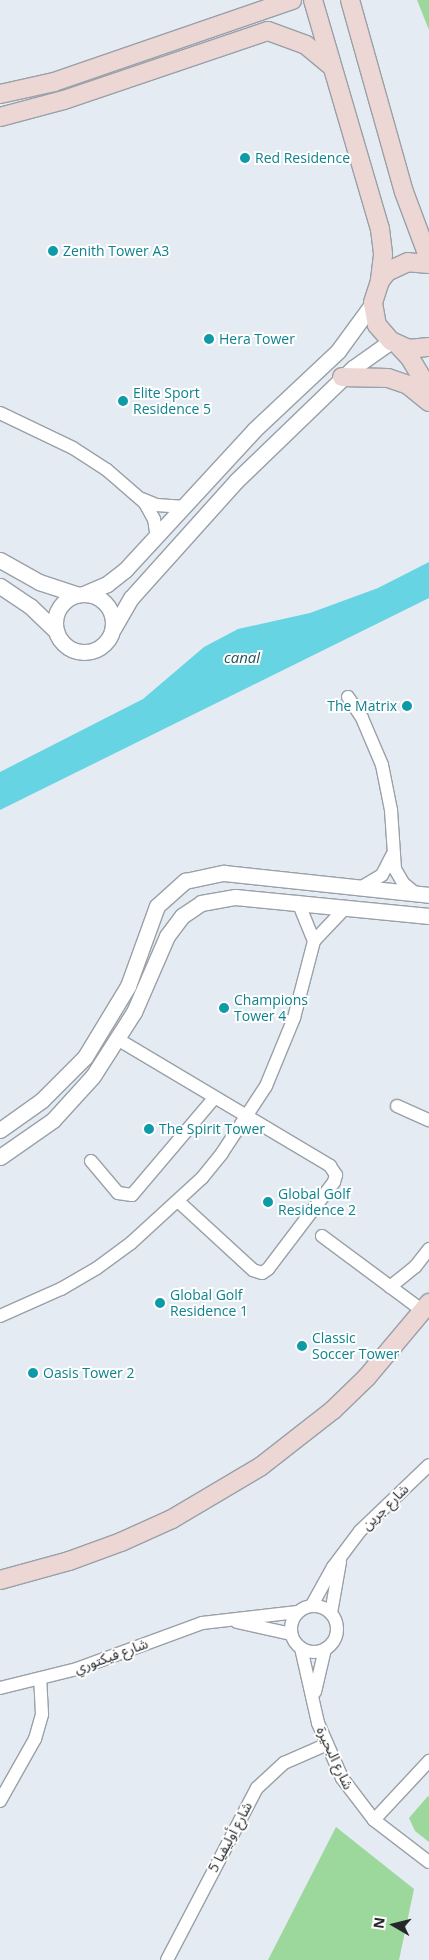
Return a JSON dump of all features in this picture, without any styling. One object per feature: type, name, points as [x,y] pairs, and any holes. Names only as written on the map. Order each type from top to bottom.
[{"type":"main road","points":[[0,94],[54,82],[268,5],[292,0]]},
{"type":"main road","points":[[313,0],[380,229],[383,255],[380,281],[373,303],[377,325],[410,358],[429,390]]},
{"type":"main road","points":[[350,0],[414,218],[429,259]]},
{"type":"main road","points":[[0,117],[64,100],[268,31],[306,45],[331,66]]},
{"type":"main road","points":[[414,218],[429,230]]},
{"type":"main road","points":[[380,281],[397,266],[408,262],[429,264]]},
{"type":"main road","points":[[395,343],[409,349],[429,347]]},
{"type":"main road","points":[[342,377],[388,378],[408,385],[429,402]]},
{"type":"main road","points":[[0,1580],[69,1562],[121,1542],[172,1519],[260,1467],[340,1403],[367,1377],[426,1307]]},
{"type":"street","points":[[56,632],[58,609],[81,594],[117,578],[157,537],[182,507],[254,430],[338,351],[373,303]]},
{"type":"street","points":[[0,586],[30,606],[68,647],[86,652],[103,645],[131,598],[188,532],[278,438],[342,377],[395,343]]},
{"type":"street","points":[[0,413],[73,448],[107,470],[140,498],[154,519],[157,537]]},
{"type":"street","points":[[140,498],[156,505],[182,507]]},
{"type":"street","points":[[0,560],[39,582],[104,601],[110,609],[113,629]]},
{"type":"street","points":[[348,697],[362,718],[382,764],[391,810],[392,853],[398,877],[422,894]]},
{"type":"street","points":[[362,887],[382,874],[392,853]]},
{"type":"street","points":[[0,1130],[42,1100],[64,1080],[103,1032],[128,986],[150,918],[161,901],[176,886],[194,878],[224,872],[422,894]]},
{"type":"street","points":[[0,1157],[53,1120],[74,1099],[119,1040],[167,936],[191,908],[224,897],[298,902],[429,916]]},
{"type":"street","points":[[298,902],[314,941]]},
{"type":"street","points":[[0,1316],[61,1289],[97,1268],[179,1202],[222,1153],[266,1086],[288,1036],[314,941],[346,907]]},
{"type":"street","points":[[119,1040],[330,1166],[336,1175],[334,1182],[268,1269],[262,1272],[253,1270],[179,1202]]},
{"type":"street","points":[[91,1161],[118,1193],[132,1195],[215,1097]]},
{"type":"street","points":[[397,1106],[429,1120]]},
{"type":"street","points":[[322,1236],[390,1287],[426,1307]]},
{"type":"street","points":[[390,1287],[415,1267],[429,1249]]},
{"type":"street","name":"شارع جرين","points":[[312,1606],[344,1553],[369,1521],[429,1465]]},
{"type":"street","name":"شارع جرين","points":[[331,1613],[344,1553]]},
{"type":"street","points":[[312,1606],[331,1613],[337,1628],[335,1636],[325,1649],[317,1652],[301,1648],[291,1634],[293,1618],[298,1612],[312,1606]]},
{"type":"street","name":"شارع فيكتوري","points":[[0,1688],[40,1680],[190,1626],[220,1620],[298,1612]]},
{"type":"street","name":"شارع فيكتوري","points":[[220,1620],[269,1627],[291,1634]]},
{"type":"street","name":"شارع البحيرة","points":[[301,1648],[314,1710],[325,1745],[354,1798],[374,1820],[429,1862]]},
{"type":"street","name":"شارع البحيرة","points":[[314,1710],[325,1649]]},
{"type":"street","points":[[0,1801],[35,1739],[42,1714],[40,1680]]},
{"type":"street","name":"شارع أوليفيا 5","points":[[167,1960],[257,1788],[284,1764],[325,1745]]},
{"type":"street","points":[[374,1820],[429,1761]]},
{"type":"green space","points":[[417,0],[429,0],[429,30]]},
{"type":"green space","points":[[428,1796],[429,1842],[415,1831],[409,1818]]},
{"type":"green space","points":[[336,1827],[414,1889],[399,1960],[268,1960]]},
{"type":"water","name":"canal","points":[[429,562],[429,598],[0,810],[0,772],[143,699],[204,647],[238,629],[310,613],[378,588]]},
{"type":"place","name":"Red Residence","points":[[245,158]]},
{"type":"place","name":"Zenith Tower A3","points":[[53,251]]},
{"type":"place","name":"Hera Tower","points":[[209,339]]},
{"type":"place","name":"Elite Sport Residence 5","points":[[123,401]]},
{"type":"place","name":"The Matrix","points":[[407,706]]},
{"type":"place","name":"Champions Tower 4","points":[[224,1008]]},
{"type":"place","name":"The Spirit Tower","points":[[149,1129]]},
{"type":"place","name":"Global Golf Residence 2","points":[[268,1202]]},
{"type":"place","name":"Global Golf Residence 1","points":[[160,1303]]},
{"type":"place","name":"Classic Soccer Tower","points":[[302,1346]]},
{"type":"place","name":"Oasis Tower 2","points":[[33,1373]]}]
